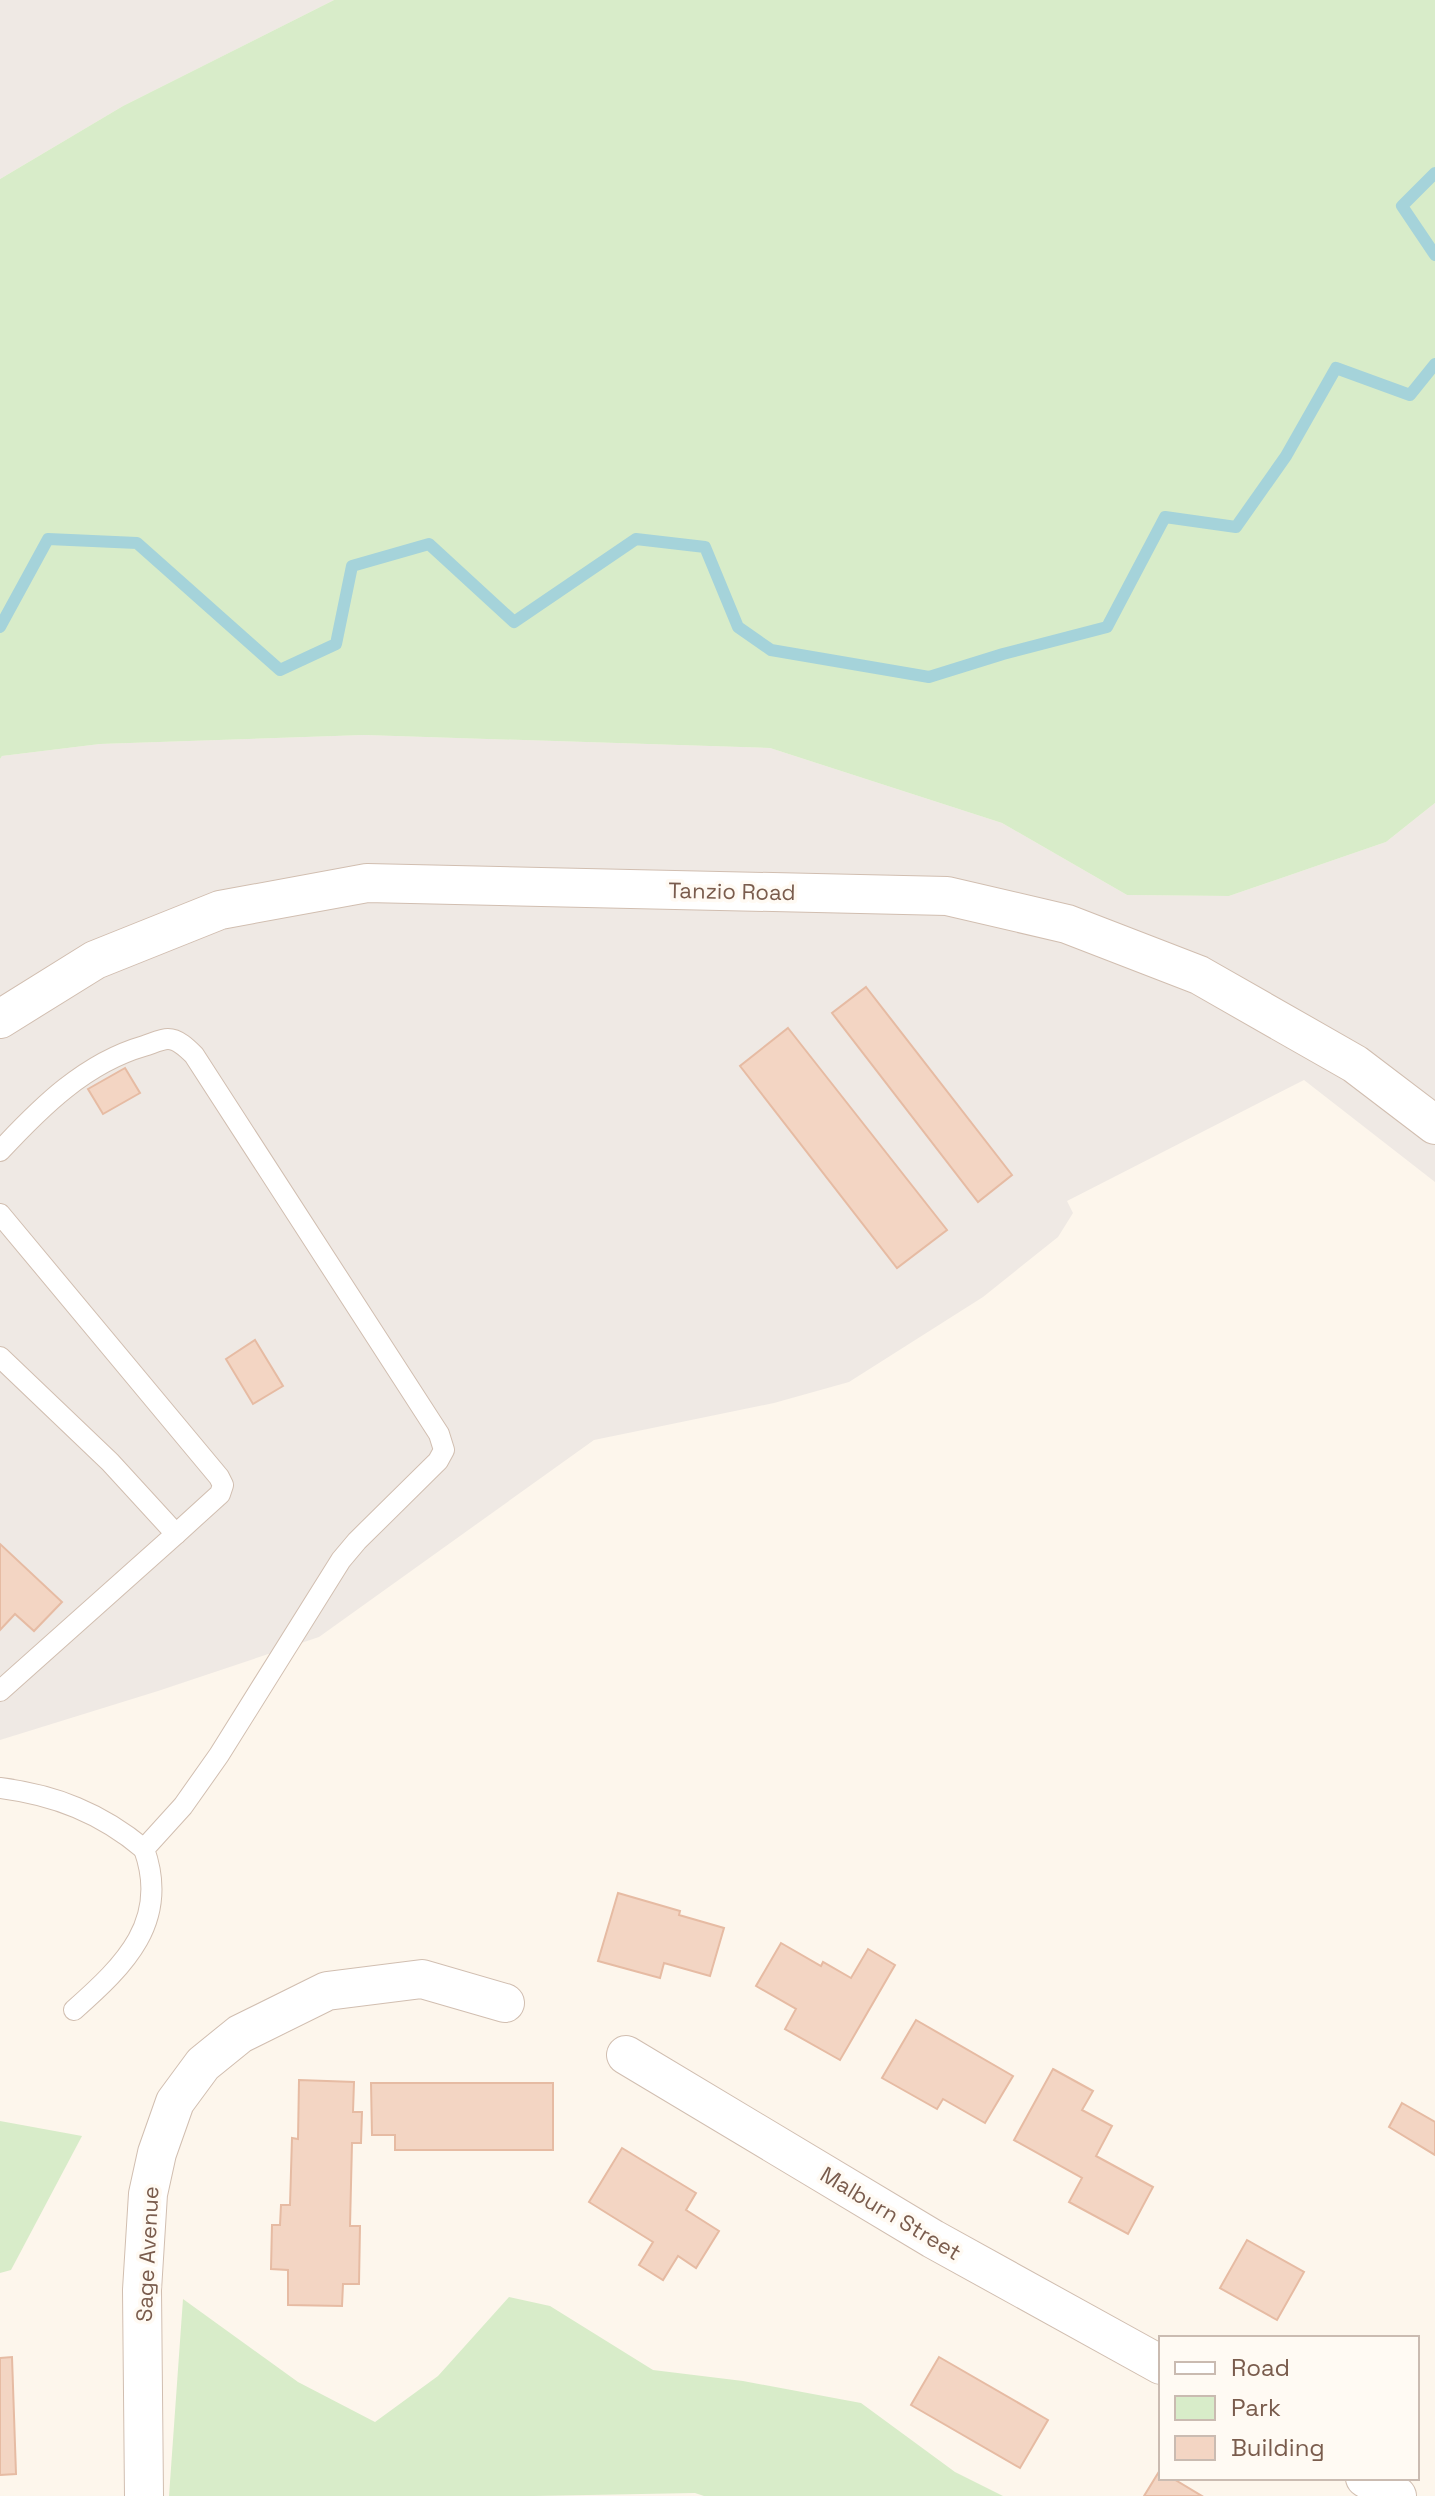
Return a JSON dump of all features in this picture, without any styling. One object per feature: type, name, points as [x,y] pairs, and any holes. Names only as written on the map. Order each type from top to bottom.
[{"type":"street","name":"Tanzio Road","points":[[0,1019],[95,960],[220,910],[367,883],[947,896],[1067,924],[1199,975],[1355,1064],[1435,1125]]},
{"type":"street","name":"Sage Avenue","points":[[144,2496],[142,2290],[148,2194],[157,2153],[175,2102],[203,2064],[240,2034],[327,1991],[422,1979],[505,2003]]},
{"type":"street","name":"Malburn Street","points":[[626,2055],[933,2239],[1159,2364]]},
{"type":"street","points":[[1369,2480],[1397,2496]]},
{"type":"lane","points":[[0,1151],[38,1110],[88,1070],[130,1049],[168,1038],[182,1044],[194,1055],[439,1434],[444,1450],[438,1461],[341,1560],[219,1755],[183,1806],[144,1849]]},
{"type":"lane","points":[[0,1214],[223,1485],[220,1494],[0,1691]]},
{"type":"lane","points":[[0,1357],[110,1462],[176,1534]]},
{"type":"lane","points":[[0,1788],[56,1799],[93,1813],[144,1849],[151,1868],[152,1896],[147,1921],[132,1953],[111,1978],[74,2010]]},
{"type":"shaded area","points":[[0,0],[334,0],[123,106],[0,179]]},
{"type":"shaded area","points":[[364,735],[770,748],[1002,823],[1127,895],[1229,896],[1386,842],[1435,803],[1435,1182],[1304,1080],[1067,1201],[1073,1213],[1058,1237],[983,1297],[849,1382],[774,1403],[594,1440],[319,1637],[0,1740],[0,759],[2,756],[100,744]]},
{"type":"green space","points":[[334,0],[1435,0],[1435,803],[1386,842],[1229,896],[1127,895],[1002,823],[770,748],[364,735],[100,744],[2,756],[0,759],[0,179],[123,106]]},
{"type":"green space","points":[[0,2121],[82,2136],[11,2270],[0,2273]]},
{"type":"green space","points":[[509,2297],[550,2306],[653,2370],[743,2381],[861,2403],[955,2472],[1003,2496],[704,2496],[695,2493],[169,2496],[183,2299],[298,2382],[375,2422],[438,2376]]},
{"type":"building","points":[[866,987],[1012,1175],[978,1202],[832,1013]]},
{"type":"building","points":[[788,1028],[947,1230],[897,1268],[740,1066]]},
{"type":"building","points":[[125,1068],[140,1093],[103,1114],[88,1089]]},
{"type":"building","points":[[255,1340],[283,1386],[253,1404],[226,1359]]},
{"type":"building","points":[[0,1544],[62,1602],[34,1631],[15,1614],[0,1630]]},
{"type":"building","points":[[618,1893],[724,1928],[710,1976],[664,1963],[660,1978],[598,1961]]},
{"type":"building","points":[[781,1943],[821,1966],[823,1962],[851,1978],[868,1949],[895,1965],[840,2060],[785,2029],[796,2009],[756,1986]]},
{"type":"building","points":[[916,2020],[1013,2076],[985,2123],[943,2099],[937,2109],[882,2078]]},
{"type":"building","points":[[1053,2069],[1093,2091],[1082,2110],[1112,2126],[1096,2156],[1153,2187],[1128,2234],[1069,2202],[1082,2178],[1014,2140]]},
{"type":"building","points":[[299,2080],[354,2082],[353,2112],[362,2112],[361,2143],[352,2143],[350,2226],[360,2226],[359,2284],[343,2284],[342,2306],[288,2305],[288,2270],[271,2269],[272,2225],[280,2225],[281,2205],[290,2205],[292,2138],[298,2139]]},
{"type":"building","points":[[371,2083],[553,2083],[553,2150],[395,2150],[395,2135],[372,2135]]},
{"type":"building","points":[[1402,2103],[1435,2122],[1435,2155],[1389,2127]]},
{"type":"building","points":[[622,2148],[696,2193],[686,2210],[719,2231],[696,2268],[678,2256],[663,2280],[639,2265],[653,2242],[589,2202]]},
{"type":"building","points":[[1247,2240],[1304,2272],[1277,2320],[1220,2288]]},
{"type":"building","points":[[12,2357],[16,2474],[0,2475],[0,2358]]},
{"type":"building","points":[[939,2357],[1048,2420],[1020,2468],[911,2405]]},
{"type":"building","points":[[1159,2472],[1159,2480],[1175,2480],[1202,2496],[1144,2496]]},
{"type":"waterway","points":[[1435,173],[1402,206],[1435,255]]},
{"type":"waterway","points":[[0,627],[48,539],[137,543],[280,670],[336,644],[352,566],[429,544],[514,622],[636,539],[705,547],[738,627],[771,650],[929,677],[1107,627],[1165,517],[1236,527],[1286,456],[1336,368],[1410,395],[1435,364]]}]
